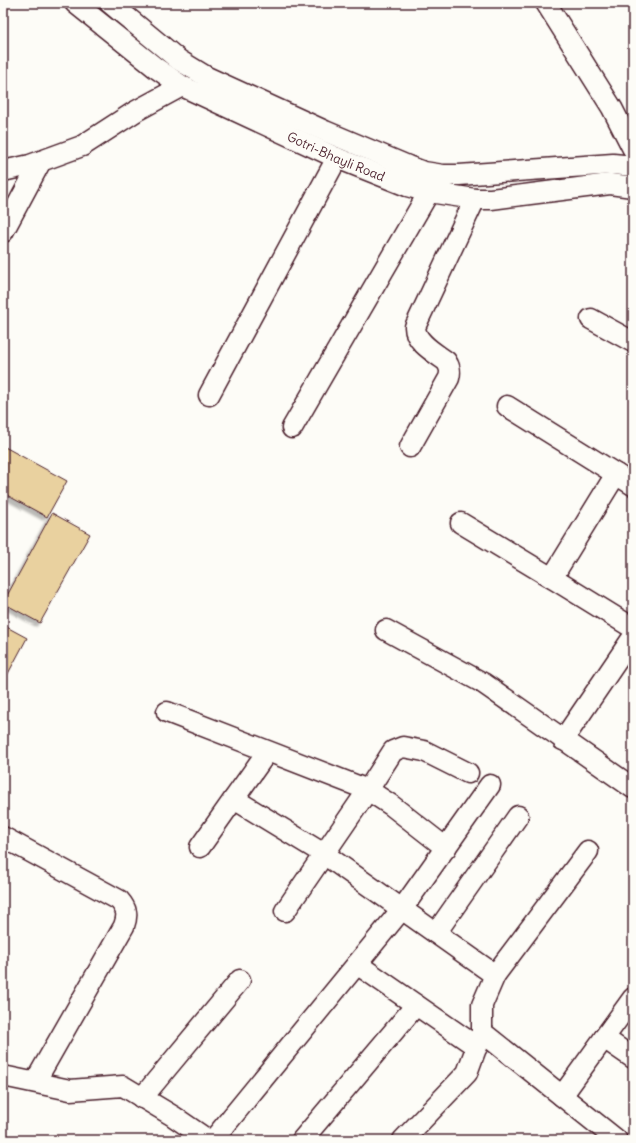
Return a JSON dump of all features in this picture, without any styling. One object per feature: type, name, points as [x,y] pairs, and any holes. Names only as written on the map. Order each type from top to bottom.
[{"type":"street","name":"Gotri-Bhayli Road","points":[[75,3],[156,68],[182,86],[337,158],[407,186],[430,192],[475,199],[491,199],[610,184],[633,187]]},
{"type":"street","name":"Gotri-Bhayli Road","points":[[110,3],[179,60],[207,77],[324,131],[424,172],[443,175],[459,175],[613,164],[633,166]]},
{"type":"street","points":[[546,3],[612,108],[633,149]]},
{"type":"street","points":[[3,172],[41,161],[82,146],[136,111],[182,86]]},
{"type":"street","points":[[209,395],[337,158]]},
{"type":"street","points":[[3,232],[41,161]]},
{"type":"street","points":[[292,428],[430,192]]},
{"type":"street","points":[[410,447],[449,378],[450,372],[450,366],[446,361],[417,338],[415,327],[475,199]]},
{"type":"street","points":[[591,319],[633,342]]},
{"type":"street","points":[[507,406],[633,484]]},
{"type":"street","points":[[552,578],[616,474]]},
{"type":"street","points":[[462,523],[633,628]]},
{"type":"street","points":[[386,630],[483,683],[633,788]]},
{"type":"street","points":[[563,740],[633,637]]},
{"type":"street","points":[[166,712],[368,790],[391,805],[446,848]]},
{"type":"street","points":[[285,911],[368,790],[392,751],[403,747],[424,751],[468,773]]},
{"type":"street","points":[[200,846],[267,752]]},
{"type":"street","points":[[213,1140],[402,909],[490,785]]},
{"type":"street","points":[[234,799],[324,854],[495,975]]},
{"type":"street","points":[[436,933],[518,816]]},
{"type":"street","points":[[6,845],[119,900],[125,907],[127,916],[124,926],[35,1082]]},
{"type":"street","points":[[412,1137],[467,1073],[479,1039],[482,1005],[495,975],[588,851]]},
{"type":"street","points":[[357,964],[416,1005],[479,1039],[562,1096],[617,1140]]},
{"type":"street","points":[[142,1098],[240,980]]},
{"type":"street","points":[[562,1096],[633,998]]},
{"type":"street","points":[[302,1140],[416,1005]]},
{"type":"street","points":[[604,1038],[633,1058]]},
{"type":"street","points":[[3,1076],[70,1090],[123,1086],[173,1116],[208,1140]]},
{"type":"building","points":[[3,446],[67,481],[47,517],[3,493]]},
{"type":"building","points":[[52,513],[90,534],[40,623],[3,603]]},
{"type":"building","points":[[3,625],[27,638],[3,683]]}]
